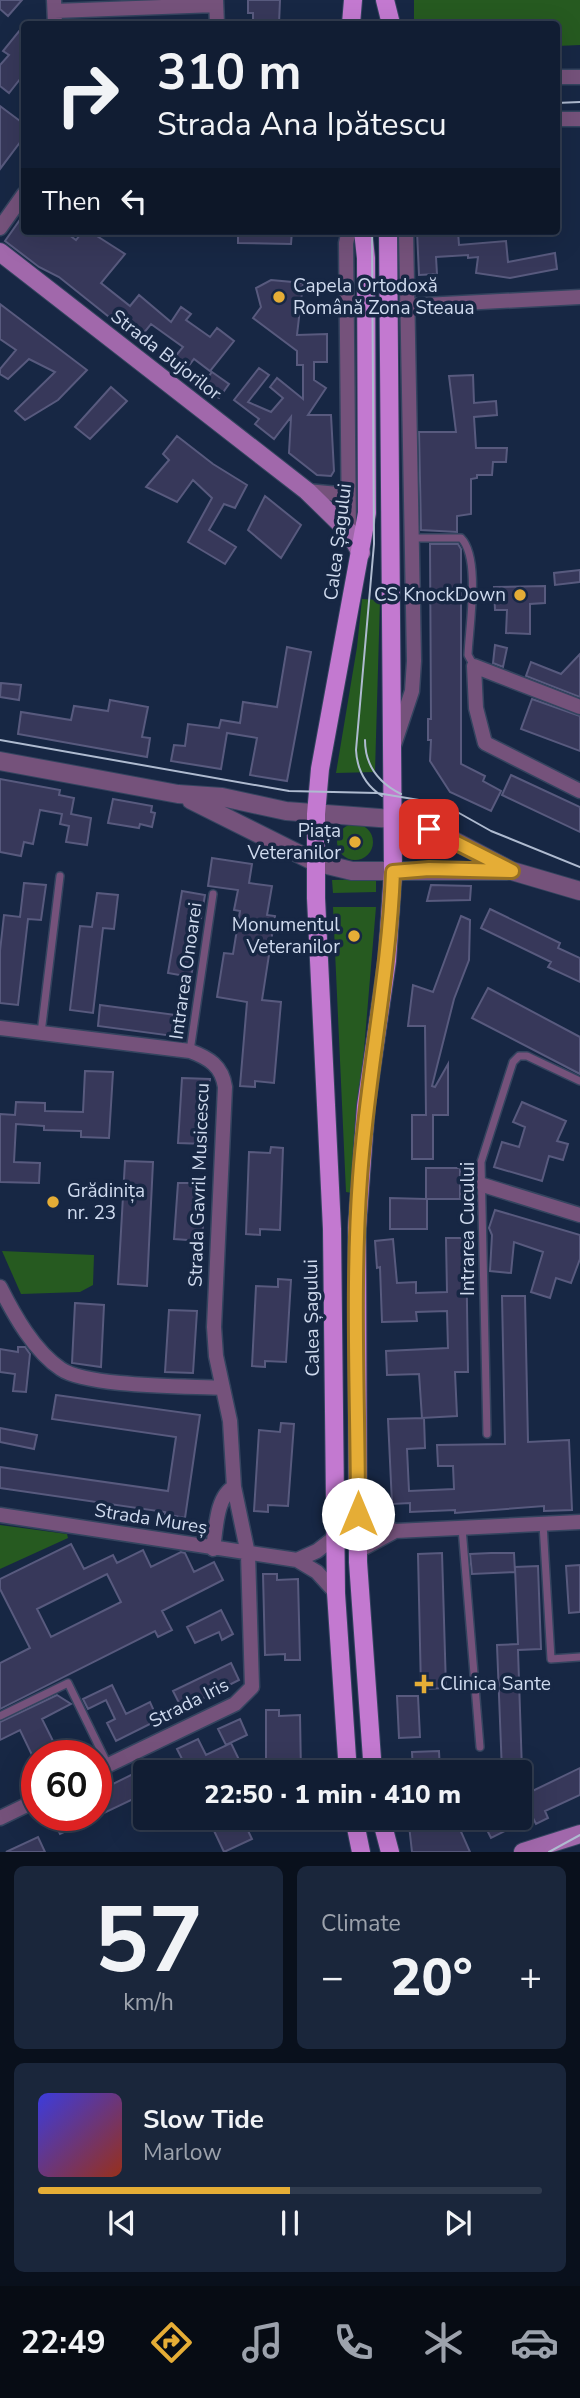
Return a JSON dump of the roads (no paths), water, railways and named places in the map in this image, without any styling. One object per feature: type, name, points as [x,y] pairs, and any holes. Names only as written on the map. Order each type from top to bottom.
[{"type":"main road","points":[[386,1],[390,21]]},
{"type":"main road","name":"Calea Șagului","points":[[316,814],[320,769],[367,513],[366,258],[363,235]]},
{"type":"main road","points":[[372,1760],[358,1551],[358,1208],[366,1106],[387,961],[393,872],[388,235]]},
{"type":"main road","name":"Strada Bujorilor","points":[[0,252],[307,491],[349,532],[361,553]]},
{"type":"main road","points":[[315,862],[316,814]]},
{"type":"main road","name":"Calea Șagului","points":[[315,862],[332,1205],[336,1593],[347,1760]]},
{"type":"main road","points":[[357,1830],[362,1852]]},
{"type":"main road","points":[[384,1830],[390,1852]]},
{"type":"main road","points":[[523,1852],[580,1834]]},
{"type":"main road","points":[[564,1852],[580,1842]]},
{"type":"street","points":[[55,12],[216,3],[217,21]]},
{"type":"street","points":[[560,76],[580,77]]},
{"type":"street","points":[[560,119],[580,119]]},
{"type":"street","points":[[0,228],[21,198]]},
{"type":"street","name":"Calea Șagului","points":[[348,235],[349,532]]},
{"type":"street","points":[[391,753],[412,691],[406,235]]},
{"type":"street","points":[[405,306],[580,297]]},
{"type":"street","points":[[307,491],[348,495]]},
{"type":"street","points":[[580,707],[474,666],[476,708],[485,743],[580,791]]},
{"type":"street","points":[[0,761],[178,794],[222,797],[316,814],[393,819],[443,835],[512,871],[580,891]]},
{"type":"street","points":[[178,794],[219,811],[315,862],[352,871],[512,871]]},
{"type":"street","name":"Strada Gavril Musicescu","points":[[0,1028],[190,1051],[205,1056],[217,1066],[225,1087],[213,1301],[216,1356],[230,1421],[234,1487],[248,1554]]},
{"type":"street","points":[[483,1185],[580,1215]]},
{"type":"street","points":[[0,1287],[37,1346],[62,1370],[95,1379],[223,1388]]},
{"type":"street","points":[[213,1549],[222,1501],[226,1491],[234,1487]]},
{"type":"street","points":[[358,1514],[395,1531]]},
{"type":"street","name":"Strada Mureș","points":[[0,1515],[297,1560],[317,1572],[336,1593]]},
{"type":"street","points":[[358,1551],[395,1531],[580,1522]]},
{"type":"street","points":[[297,1560],[317,1551],[335,1536]]},
{"type":"street","name":"Strada Iris","points":[[112,1763],[235,1704],[249,1693],[253,1680],[248,1554]]},
{"type":"street","points":[[0,1818],[21,1808]]},
{"type":"lane","points":[[412,538],[461,538],[467,545],[472,567],[468,655],[474,666]]},
{"type":"lane","points":[[41,1033],[60,876]]},
{"type":"lane","name":"Intrarea Onoarei","points":[[190,1051],[213,894]]},
{"type":"lane","name":"Intrarea Cucului","points":[[487,1434],[481,1162],[513,1062],[519,1056],[527,1056],[580,1080]]},
{"type":"lane","points":[[543,1524],[551,1659],[580,1657]]},
{"type":"lane","points":[[462,1528],[480,1747]]},
{"type":"lane","points":[[0,1716],[68,1683],[91,1740]]},
{"type":"tram line","points":[[560,103],[580,102]]},
{"type":"tram line","points":[[372,235],[374,544],[356,750],[363,776],[382,796]]},
{"type":"tram line","points":[[0,740],[289,791],[377,793],[443,804],[491,831],[580,867]]},
{"type":"tram line","points":[[365,740],[368,757],[375,772],[380,779],[401,794]]},
{"type":"tram line","points":[[549,1852],[580,1835]]},
{"type":"place","name":"Capela Ortodoxă Română Zona Steaua","points":[[279,297]]},
{"type":"place","name":"CS KnockDown","points":[[520,595]]},
{"type":"place","name":"Piața Veteranilor","points":[[355,842]]},
{"type":"place","name":"Monumentul Veteranilor","points":[[354,936]]},
{"type":"place","name":"Grădinița nr. 23","points":[[53,1202]]},
{"type":"place","name":"Clinica Sante","points":[[424,1684]]}]
